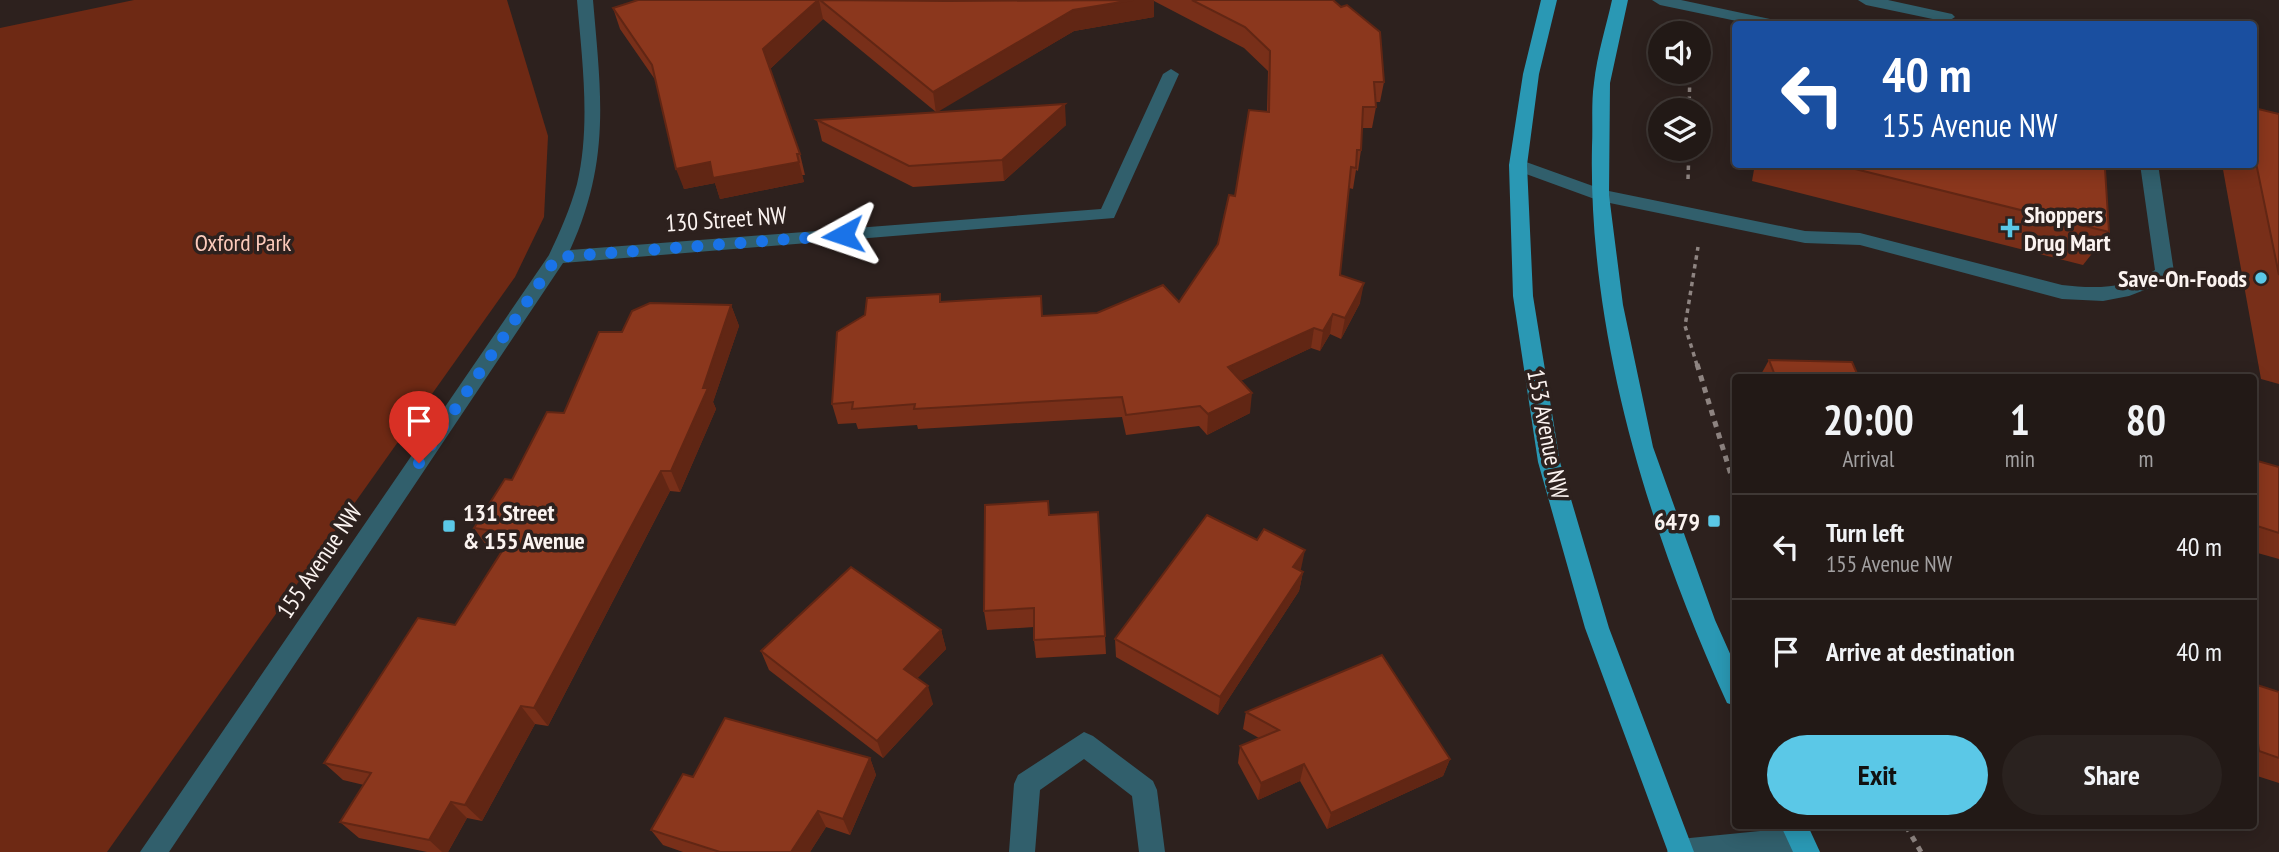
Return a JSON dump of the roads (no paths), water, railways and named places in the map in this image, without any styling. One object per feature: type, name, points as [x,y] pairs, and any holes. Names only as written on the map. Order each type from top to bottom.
[{"type":"main road","name":"153 Avenue NW","points":[[1549,0],[1531,74],[1518,165],[1522,296],[1549,462],[1597,628],[1681,852]]},
{"type":"main road","points":[[1620,0],[1602,82],[1600,195],[1612,305],[1642,447],[1703,620],[1732,686]]},
{"type":"street","name":"155 Avenue NW","points":[[153,852],[557,257],[575,218],[588,172],[592,104],[585,0]]},
{"type":"street","points":[[1660,0],[1756,21]]},
{"type":"street","points":[[1866,0],[1947,17]]},
{"type":"street","name":"130 Street NW","points":[[557,257],[1108,214],[1171,74]]},
{"type":"street","points":[[1518,165],[1600,195],[1805,237],[1860,239],[2062,292],[2091,296],[2150,284],[2165,272],[2151,168]]},
{"type":"street","points":[[1022,852],[1027,784],[1084,744],[1144,790],[1152,852]]},
{"type":"street","points":[[1681,852],[1800,839]]},
{"type":"place","name":"Shoppers Drug Mart","points":[[2010,228]]},
{"type":"place","name":"Save-On-Foods","points":[[2261,278]]},
{"type":"place","name":"6479","points":[[1714,521]]},
{"type":"place","name":"131 Street & 155 Avenue","points":[[449,526]]},
{"type":"park label","name":"Oxford Park","points":[[243,242]]}]
